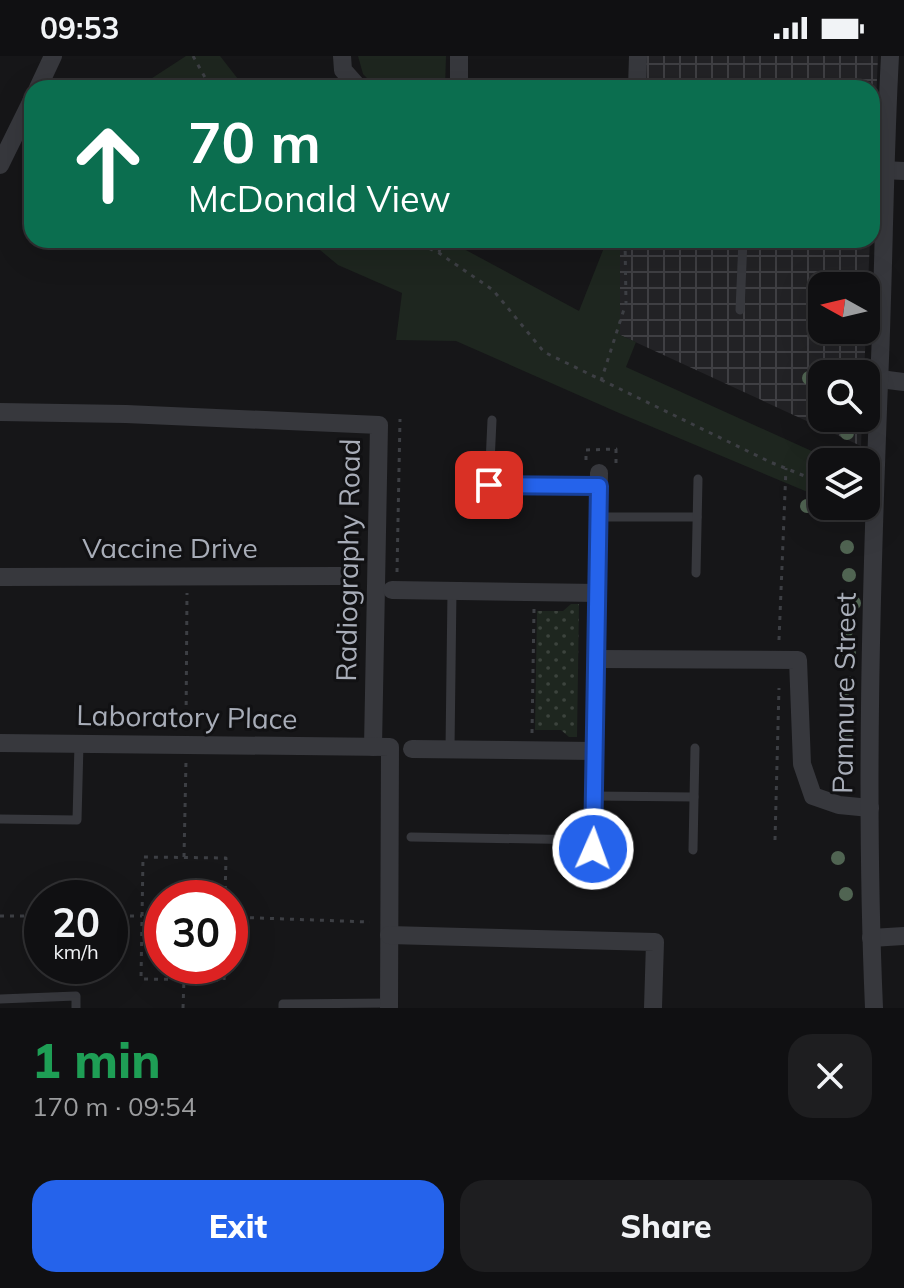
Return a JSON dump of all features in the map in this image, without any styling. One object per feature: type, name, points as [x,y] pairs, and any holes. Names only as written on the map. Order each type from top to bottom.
[{"type":"street","points":[[42,80],[53,56]]},
{"type":"street","points":[[342,56],[343,70],[352,80]]},
{"type":"street","points":[[459,56],[459,80]]},
{"type":"street","points":[[637,80],[638,56]]},
{"type":"street","name":"Panmure Street","points":[[880,150],[890,56]]},
{"type":"street","points":[[0,165],[24,116]]},
{"type":"street","points":[[880,169],[904,171]]},
{"type":"street","name":"Panmure Street","points":[[879,248],[880,360]]},
{"type":"street","points":[[880,379],[904,382]]},
{"type":"street","name":"Radiography Road","points":[[0,412],[379,425],[373,747]]},
{"type":"street","name":"Panmure Street","points":[[874,1008],[870,808],[877,432]]},
{"type":"street","points":[[593,844],[600,481]]},
{"type":"street","name":"Vaccine Drive","points":[[0,577],[340,576]]},
{"type":"street","points":[[395,584],[452,590],[598,593]]},
{"type":"street","points":[[597,659],[798,660],[802,764],[813,796],[839,805],[870,808]]},
{"type":"street","name":"Laboratory Place","points":[[0,743],[373,747]]},
{"type":"street","points":[[373,747],[390,747],[389,1005]]},
{"type":"street","points":[[412,749],[595,751]]},
{"type":"street","points":[[389,929],[655,942],[653,1008]]},
{"type":"street","points":[[871,938],[904,936]]},
{"type":"lane","points":[[740,310],[743,248]]},
{"type":"lane","points":[[489,508],[492,420]]},
{"type":"lane","points":[[696,573],[698,479]]},
{"type":"lane","points":[[489,485],[600,481]]},
{"type":"lane","points":[[599,517],[697,517]]},
{"type":"lane","points":[[450,749],[452,590]]},
{"type":"lane","points":[[0,819],[77,820],[79,744]]},
{"type":"lane","points":[[693,850],[695,748]]},
{"type":"lane","points":[[594,796],[694,797]]},
{"type":"lane","points":[[411,837],[593,844]]},
{"type":"lane","points":[[0,999],[76,996],[76,1008]]},
{"type":"lane","points":[[283,1008],[283,1004],[389,1005]]},
{"type":"path","points":[[193,56],[206,80]]},
{"type":"path","points":[[428,248],[493,290],[544,352],[808,477]]},
{"type":"path","points":[[439,253],[441,248]]},
{"type":"path","points":[[601,381],[626,303],[625,248]]},
{"type":"path","points":[[395,584],[400,419]]},
{"type":"path","points":[[616,449],[600,481],[586,450],[616,449]]},
{"type":"path","points":[[785,644],[779,644],[786,468]]},
{"type":"path","points":[[184,857],[188,576]]},
{"type":"path","points":[[520,733],[532,733],[534,608],[524,608]]},
{"type":"path","points":[[144,979],[141,979],[143,857],[226,858],[225,880]]},
{"type":"path","points":[[0,916],[24,916]]},
{"type":"path","points":[[128,916],[142,916]]},
{"type":"path","points":[[248,918],[389,929]]},
{"type":"path","points":[[183,1008],[184,984]]},
{"type":"shaded area","points":[[186,56],[220,56],[239,80],[149,80]]},
{"type":"shaded area","points":[[358,56],[446,56],[445,80],[369,80],[363,74]]},
{"type":"shaded area","points":[[644,56],[878,56],[877,80],[644,80]]},
{"type":"shaded area","points":[[318,248],[464,248],[579,311],[604,248],[620,248],[620,335],[636,342],[626,367],[808,449],[808,492],[456,341],[396,340],[402,293],[338,265]]},
{"type":"shaded area","points":[[620,248],[870,248],[869,272],[808,272],[808,344],[865,344],[865,360],[808,360],[808,422],[620,335]]},
{"type":"shaded area","points":[[831,432],[862,432],[861,446]]},
{"type":"shaded area","points":[[571,604],[579,604],[577,737],[569,737],[561,730],[535,730],[537,611],[563,611]]},
{"type":"route","points":[[489,485],[599,486],[593,849]]}]
